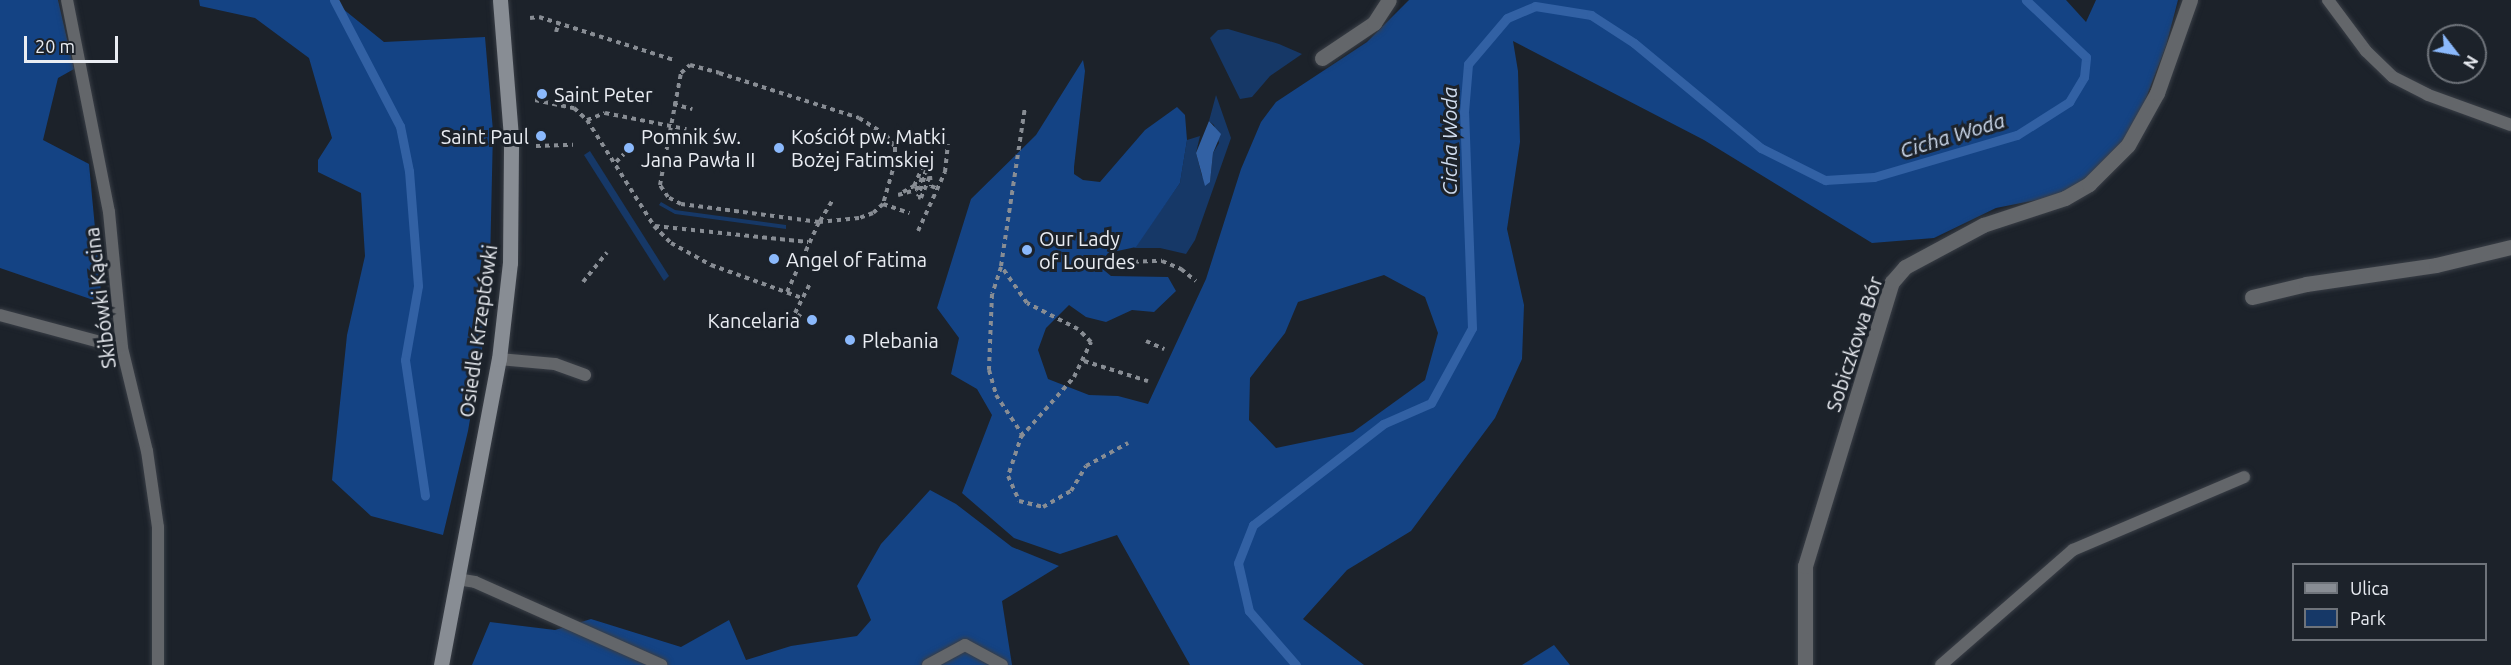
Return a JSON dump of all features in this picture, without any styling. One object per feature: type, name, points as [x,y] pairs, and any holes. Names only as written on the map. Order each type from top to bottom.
[{"type":"main road","name":"Osiedle Krzeptówki","points":[[441,665],[499,359],[510,263],[513,202],[500,0]]},
{"type":"street","points":[[1322,58],[1374,22],[1389,0]]},
{"type":"street","name":"Sobiczkowa Bór","points":[[1805,665],[1805,566],[1892,282],[1905,267],[1983,225],[2065,198],[2089,184],[2128,146],[2157,93],[2190,0]]},
{"type":"street","points":[[2252,297],[2306,284],[2447,263],[2511,247]]},
{"type":"lane","name":"Skibówki Kącina","points":[[68,0],[109,212],[122,348],[147,451],[159,527],[158,665]]},
{"type":"lane","points":[[2328,0],[2366,51],[2393,78],[2428,95],[2511,125]]},
{"type":"lane","points":[[0,315],[122,348]]},
{"type":"lane","points":[[499,359],[555,364],[585,375]]},
{"type":"lane","points":[[1941,665],[2073,550],[2244,477]]},
{"type":"lane","points":[[457,579],[475,582],[661,665]]},
{"type":"lane","points":[[928,665],[965,645],[1002,665]]},
{"type":"path","points":[[530,18],[559,23],[674,60]]},
{"type":"path","points":[[556,32],[559,23]]},
{"type":"path","points":[[690,65],[866,122],[886,135],[895,147],[895,162],[883,204],[873,213],[859,218],[819,222],[681,204],[668,197],[660,185],[673,104],[681,73],[690,65]]},
{"type":"path","points":[[536,100],[574,108],[587,120],[654,226],[671,243],[711,265],[802,298]]},
{"type":"path","points":[[673,104],[692,109]]},
{"type":"path","points":[[1021,437],[996,395],[989,370],[992,294],[1001,266],[1025,107]]},
{"type":"path","points":[[587,120],[605,113],[686,129]]},
{"type":"path","points":[[918,231],[945,172],[948,144]]},
{"type":"path","points":[[536,146],[573,145]]},
{"type":"path","points":[[615,162],[624,154]]},
{"type":"path","points":[[903,192],[914,186],[926,159]]},
{"type":"path","points":[[898,195],[916,190],[927,169],[918,197],[921,198],[930,176],[931,186],[938,189]]},
{"type":"path","points":[[786,292],[808,242],[833,199]]},
{"type":"path","points":[[883,204],[909,213]]},
{"type":"path","points":[[654,226],[808,242]]},
{"type":"path","points":[[583,282],[607,252]]},
{"type":"path","points":[[1125,262],[1162,261],[1181,269],[1196,281]]},
{"type":"path","points":[[1001,266],[1027,303],[1078,329],[1090,342],[1084,361],[1021,437],[1008,476],[1019,501],[1043,507],[1071,491],[1086,466],[1128,443]]},
{"type":"path","points":[[801,316],[795,313],[810,284]]},
{"type":"path","points":[[1146,340],[1164,349]]},
{"type":"path","points":[[1084,361],[1148,381]]},
{"type":"green space","points":[[1228,29],[1279,44],[1302,54],[1270,76],[1252,97],[1240,99],[1210,38],[1218,30]]},
{"type":"green space","points":[[1216,95],[1231,138],[1195,240],[1186,254],[1160,248],[1134,248],[1180,183],[1187,140],[1200,136],[1196,153],[1202,176],[1210,182],[1213,153],[1219,143],[1214,125],[1209,121]]},
{"type":"green space","points":[[590,151],[669,276],[664,281],[584,155]]},
{"type":"green space","points":[[661,202],[675,210],[786,225],[786,229],[675,214],[659,205]]},
{"type":"shaded area","points":[[0,0],[58,0],[74,69],[58,78],[43,140],[89,164],[102,303],[0,268]]},
{"type":"shaded area","points":[[199,0],[332,0],[384,42],[485,37],[493,131],[489,308],[468,431],[443,535],[371,516],[332,480],[347,335],[365,256],[361,193],[318,172],[318,160],[332,138],[309,58],[255,18],[200,6]]},
{"type":"shaded area","points":[[1409,0],[2066,0],[2086,22],[2096,0],[2178,0],[2166,46],[2128,145],[2077,192],[1996,208],[1934,238],[1872,243],[1704,140],[1513,41],[1518,71],[1520,142],[1507,229],[1524,305],[1522,359],[1495,418],[1411,531],[1347,570],[1303,619],[1364,665],[1190,665],[1117,535],[1060,554],[1014,538],[962,493],[992,415],[977,389],[951,374],[959,338],[937,308],[971,199],[1036,135],[1083,60],[1085,71],[1074,174],[1083,180],[1100,182],[1145,130],[1177,107],[1185,115],[1187,140],[1180,183],[1136,247],[1108,253],[1099,266],[1111,276],[1168,277],[1176,291],[1154,312],[1132,310],[1106,322],[1086,317],[1069,305],[1046,328],[1038,350],[1048,379],[1089,395],[1118,396],[1148,404],[1206,279],[1241,169],[1261,122],[1276,102],[1367,42]],"holes":[[[1384,275],[1425,297],[1438,333],[1425,380],[1353,432],[1276,448],[1249,420],[1250,378],[1285,333],[1298,302]]]},
{"type":"shaded area","points":[[1209,121],[1221,134],[1213,153],[1210,182],[1205,186],[1196,153]]},
{"type":"shaded area","points":[[930,490],[956,504],[1012,547],[1059,566],[1002,601],[1012,665],[472,665],[490,622],[555,630],[591,619],[681,647],[729,620],[746,660],[791,646],[857,636],[871,620],[857,586],[881,544]]},
{"type":"shaded area","points":[[1554,645],[1570,665],[1522,665]]},
{"type":"waterway","points":[[334,0],[400,126],[409,171],[418,286],[405,360],[425,496]]},
{"type":"waterway","name":"Cicha Woda","points":[[1296,665],[1249,611],[1238,563],[1253,525],[1383,424],[1431,403],[1472,328],[1464,112],[1468,64],[1507,18],[1535,6],[1591,15],[1634,43],[1761,148],[1825,180],[1874,177],[2017,135],[2069,102],[2084,77],[2086,57],[2026,0]]},
{"type":"place","name":"Saint Peter","points":[[542,94]]},
{"type":"place","name":"Saint Paul","points":[[541,136]]},
{"type":"place","name":"Pomnik św. Jana Pawła II","points":[[629,148]]},
{"type":"place","name":"Kościół pw. Matki Bożej Fatimskiej","points":[[779,148]]},
{"type":"place","name":"Our Lady of Lourdes","points":[[1027,250]]},
{"type":"place","name":"Angel of Fatima","points":[[774,259]]},
{"type":"place","name":"Kancelaria","points":[[812,320]]},
{"type":"place","name":"Plebania","points":[[850,340]]}]
